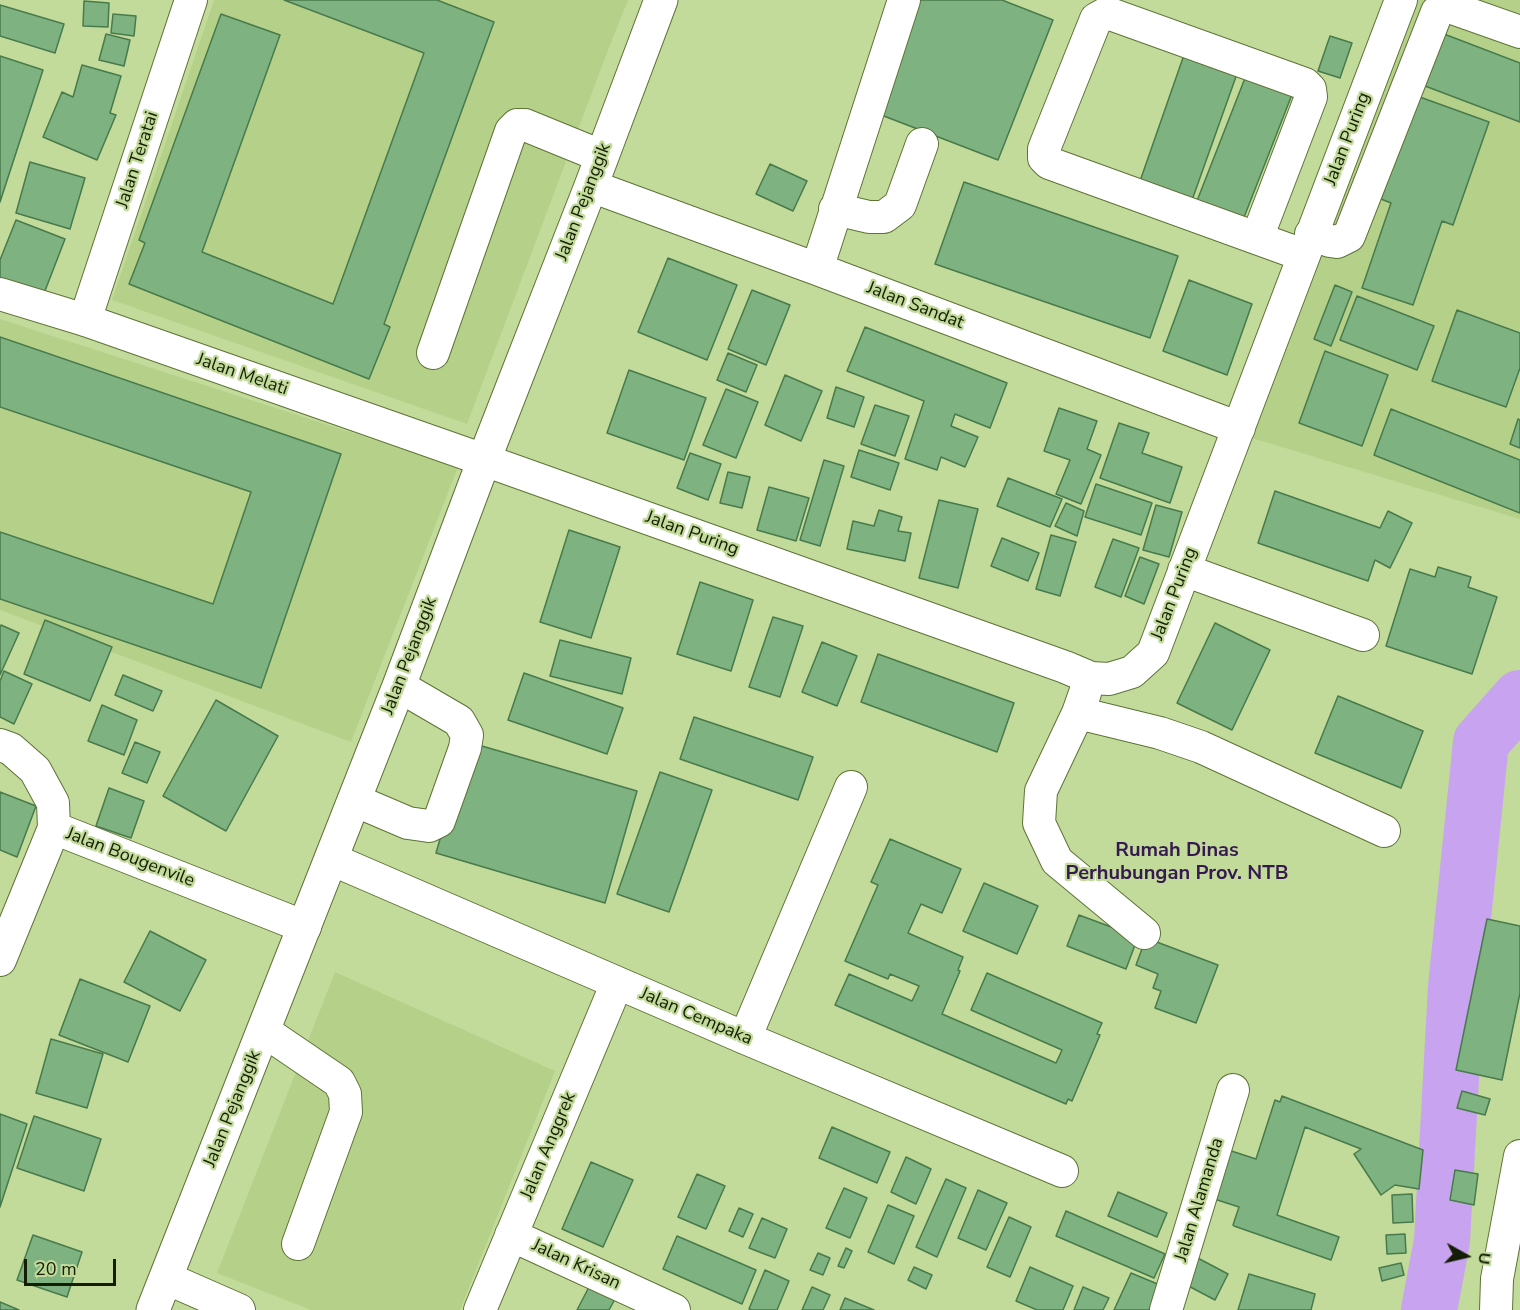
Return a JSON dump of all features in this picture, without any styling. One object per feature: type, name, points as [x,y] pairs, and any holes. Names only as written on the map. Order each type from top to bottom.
[{"type":"main road","name":"Jalan Pejanggik","points":[[153,1310],[399,686],[661,0]]},
{"type":"street","name":"Jalan Teratai","points":[[85,320],[191,0]]},
{"type":"street","points":[[817,269],[904,0]]},
{"type":"street","name":"Jalan Puring","points":[[484,460],[1091,678],[1110,679],[1132,672],[1153,653],[1401,0]]},
{"type":"street","points":[[1257,238],[1311,97],[1310,89],[1305,84],[1113,15],[1105,14],[1096,19],[1044,149],[1044,158],[1049,163],[1257,238],[1307,245],[1337,242],[1350,236],[1437,12],[1452,8],[1520,32]]},
{"type":"street","points":[[433,353],[511,131],[517,125],[525,125],[601,156]]},
{"type":"street","points":[[836,209],[869,217],[885,217],[900,205],[922,144]]},
{"type":"street","name":"Jalan Sandat","points":[[591,186],[1239,428]]},
{"type":"street","name":"Jalan Melati","points":[[0,294],[85,320],[484,460]]},
{"type":"street","points":[[1184,570],[1363,635]]},
{"type":"street","points":[[1091,678],[1078,713],[1041,791],[1039,823],[1057,861],[1143,933]]},
{"type":"street","points":[[354,800],[408,823],[429,826],[439,821],[465,748],[466,735],[459,721],[399,686]]},
{"type":"street","points":[[1078,713],[1160,733],[1201,747],[1384,831]]},
{"type":"street","name":"Jalan Bougenvile","points":[[0,744],[11,749],[35,770],[53,802],[54,828],[305,927]]},
{"type":"street","points":[[744,1038],[850,787]]},
{"type":"street","points":[[0,960],[54,828]]},
{"type":"street","name":"Jalan Cempaka","points":[[331,859],[744,1038],[1062,1171]]},
{"type":"street","name":"Jalan Anggrek","points":[[480,1310],[617,983]]},
{"type":"street","points":[[264,1031],[339,1082],[345,1094],[346,1112],[298,1244]]},
{"type":"street","name":"Jalan Alamanda","points":[[1166,1310],[1233,1090]]},
{"type":"street","points":[[1496,1310],[1508,1279],[1520,1155]]},
{"type":"street","name":"Jalan Krisan","points":[[511,1236],[674,1310]]},
{"type":"street","points":[[166,1278],[239,1310]]},
{"type":"shaded area","points":[[214,0],[628,0],[467,424],[112,300]]},
{"type":"shaded area","points":[[1418,0],[1520,0],[1520,519],[1245,436]]},
{"type":"shaded area","points":[[0,319],[458,467],[351,742],[0,610]]},
{"type":"shaded area","points":[[335,972],[555,1071],[460,1310],[311,1310],[217,1273]]},
{"type":"building","points":[[284,0],[437,0],[494,22],[384,324],[390,327],[369,379],[129,284],[145,243],[139,240],[221,14],[280,35],[202,252],[333,304],[424,53]]},
{"type":"building","points":[[920,0],[1002,0],[1053,20],[998,160],[876,113]]},
{"type":"building","points":[[84,1],[109,3],[108,27],[83,26]]},
{"type":"building","points":[[0,5],[64,24],[55,53],[0,36]]},
{"type":"building","points":[[113,14],[136,16],[134,36],[111,33]]},
{"type":"building","points":[[106,34],[130,40],[124,66],[99,60]]},
{"type":"building","points":[[1444,34],[1520,63],[1520,122],[1425,86]]},
{"type":"building","points":[[1330,36],[1352,43],[1340,78],[1318,71]]},
{"type":"building","points":[[1185,52],[1238,71],[1191,203],[1139,184]]},
{"type":"building","points":[[0,56],[43,70],[0,202]]},
{"type":"building","points":[[82,65],[121,76],[110,113],[116,115],[97,160],[43,137],[62,92],[73,97]]},
{"type":"building","points":[[1247,73],[1293,92],[1241,225],[1195,206]]},
{"type":"building","points":[[1417,96],[1489,122],[1453,225],[1442,221],[1413,305],[1362,288],[1391,203],[1381,199]]},
{"type":"building","points":[[30,162],[85,178],[70,229],[16,213]]},
{"type":"building","points":[[770,164],[807,181],[793,211],[756,194]]},
{"type":"building","points":[[964,182],[1178,256],[1150,338],[935,264]]},
{"type":"building","points":[[16,220],[65,239],[43,296],[0,279],[0,260]]},
{"type":"building","points":[[668,258],[737,285],[707,360],[638,332]]},
{"type":"building","points":[[1189,280],[1252,304],[1227,375],[1163,351]]},
{"type":"building","points":[[1335,285],[1352,292],[1331,346],[1314,339]]},
{"type":"building","points":[[752,290],[790,305],[766,365],[728,349]]},
{"type":"building","points":[[1357,296],[1434,326],[1417,370],[1340,340]]},
{"type":"building","points":[[1457,310],[1520,333],[1520,368],[1506,407],[1432,381]]},
{"type":"building","points":[[865,327],[1007,383],[990,428],[955,414],[951,426],[978,437],[965,467],[941,457],[937,470],[905,459],[924,401],[847,371]]},
{"type":"building","points":[[0,337],[341,454],[261,688],[0,599],[0,532],[213,604],[251,492],[0,407]]},
{"type":"building","points":[[1325,351],[1388,375],[1362,446],[1299,423]]},
{"type":"building","points":[[728,353],[757,365],[746,392],[717,380]]},
{"type":"building","points":[[629,370],[706,398],[684,460],[607,433]]},
{"type":"building","points":[[785,375],[822,391],[801,441],[765,425]]},
{"type":"building","points":[[836,387],[864,397],[854,427],[827,418]]},
{"type":"building","points":[[726,389],[758,402],[736,458],[703,445]]},
{"type":"building","points":[[875,405],[909,416],[895,456],[861,444]]},
{"type":"building","points":[[1059,408],[1097,421],[1087,449],[1101,455],[1081,504],[1056,494],[1070,460],[1044,451]]},
{"type":"building","points":[[1391,409],[1520,460],[1520,513],[1374,455]]},
{"type":"building","points":[[1518,419],[1520,420],[1520,448],[1510,444]]},
{"type":"building","points":[[1119,423],[1149,433],[1142,453],[1182,467],[1170,503],[1100,478]]},
{"type":"building","points":[[859,450],[899,463],[890,490],[851,477]]},
{"type":"building","points":[[690,453],[721,464],[708,500],[677,488]]},
{"type":"building","points":[[824,460],[844,466],[820,546],[800,540]]},
{"type":"building","points":[[728,472],[750,477],[742,508],[720,503]]},
{"type":"building","points":[[1008,478],[1062,499],[1050,527],[997,506]]},
{"type":"building","points":[[1096,484],[1152,503],[1141,535],[1085,517]]},
{"type":"building","points":[[769,487],[809,498],[796,541],[757,530]]},
{"type":"building","points":[[1275,491],[1380,528],[1388,511],[1412,523],[1390,568],[1375,560],[1368,581],[1258,543]]},
{"type":"building","points":[[939,500],[978,509],[958,588],[919,578]]},
{"type":"building","points":[[1066,503],[1084,511],[1077,536],[1055,526]]},
{"type":"building","points":[[1156,505],[1182,512],[1169,557],[1143,550]]},
{"type":"building","points":[[879,510],[902,517],[898,531],[911,533],[905,561],[847,549],[853,521],[874,526]]},
{"type":"building","points":[[569,530],[620,547],[591,638],[540,622]]},
{"type":"building","points":[[1051,535],[1076,542],[1060,596],[1036,589]]},
{"type":"building","points":[[1002,538],[1039,553],[1028,581],[991,566]]},
{"type":"building","points":[[1113,539],[1139,548],[1121,597],[1095,587]]},
{"type":"building","points":[[1140,557],[1159,564],[1144,604],[1125,596]]},
{"type":"building","points":[[1438,567],[1471,577],[1468,587],[1497,597],[1472,674],[1386,646],[1410,569],[1435,577]]},
{"type":"building","points":[[700,582],[753,600],[731,671],[677,654]]},
{"type":"building","points":[[773,617],[803,626],[780,697],[749,687]]},
{"type":"building","points":[[45,620],[112,647],[90,701],[24,674]]},
{"type":"building","points":[[1215,623],[1270,650],[1232,730],[1177,703]]},
{"type":"building","points":[[1,625],[19,633],[0,675],[0,627]]},
{"type":"building","points":[[560,640],[631,658],[622,694],[550,676]]},
{"type":"building","points":[[822,642],[857,656],[837,706],[802,692]]},
{"type":"building","points":[[878,654],[1014,703],[997,752],[861,702]]},
{"type":"building","points":[[4,671],[32,684],[14,724],[0,717],[0,681]]},
{"type":"building","points":[[524,673],[623,708],[607,754],[508,720]]},
{"type":"building","points":[[123,675],[162,691],[153,711],[115,695]]},
{"type":"building","points":[[1338,696],[1423,731],[1401,788],[1315,753]]},
{"type":"building","points":[[216,700],[278,736],[226,831],[163,796]]},
{"type":"building","points":[[102,705],[137,720],[124,755],[88,741]]},
{"type":"building","points":[[694,717],[813,757],[798,800],[680,759]]},
{"type":"building","points":[[135,742],[160,752],[147,783],[122,773]]},
{"type":"building","points":[[468,742],[637,791],[605,903],[436,853]]},
{"type":"building","points":[[660,772],[712,790],[669,912],[617,894]]},
{"type":"building","points":[[109,788],[144,801],[131,838],[96,826]]},
{"type":"building","points":[[0,792],[36,806],[17,857],[0,850]]},
{"type":"building","points":[[890,839],[961,869],[942,913],[921,904],[908,933],[963,957],[958,970],[960,971],[942,1014],[1056,1063],[1062,1050],[971,1010],[987,973],[1102,1023],[1097,1034],[1100,1035],[1072,1101],[1068,1099],[1066,1104],[835,1005],[849,974],[912,1001],[919,986],[890,974],[888,979],[845,961],[878,885],[871,882]]},
{"type":"building","points":[[984,883],[1038,906],[1017,954],[963,931]]},
{"type":"building","points":[[1079,915],[1138,937],[1126,969],[1067,946]]},
{"type":"building","points":[[1487,919],[1520,926],[1520,993],[1502,1080],[1456,1070]]},
{"type":"building","points":[[150,931],[206,960],[180,1011],[124,982]]},
{"type":"building","points":[[1146,938],[1218,965],[1196,1023],[1155,1008],[1161,991],[1153,988],[1158,974],[1136,965]]},
{"type":"building","points":[[80,979],[150,1006],[128,1062],[59,1035]]},
{"type":"building","points":[[51,1039],[103,1054],[87,1108],[36,1093]]},
{"type":"building","points":[[1462,1091],[1490,1099],[1485,1115],[1457,1108]]},
{"type":"building","points":[[1282,1096],[1423,1150],[1419,1189],[1395,1185],[1381,1195],[1354,1154],[1361,1149],[1305,1127],[1277,1215],[1339,1237],[1331,1260],[1234,1226],[1239,1207],[1205,1196],[1219,1147],[1256,1159],[1275,1100],[1280,1102]]},
{"type":"building","points":[[0,1114],[27,1124],[0,1207]]},
{"type":"building","points":[[34,1116],[101,1139],[84,1191],[17,1168]]},
{"type":"building","points":[[832,1127],[890,1152],[877,1183],[819,1158]]},
{"type":"building","points":[[906,1157],[931,1169],[916,1204],[891,1192]]},
{"type":"building","points":[[591,1162],[633,1180],[603,1247],[562,1229]]},
{"type":"building","points":[[1455,1170],[1478,1174],[1474,1205],[1450,1200]]},
{"type":"building","points":[[697,1174],[725,1186],[706,1229],[678,1217]]},
{"type":"building","points":[[946,1179],[966,1188],[937,1257],[916,1247]]},
{"type":"building","points":[[844,1188],[867,1198],[850,1238],[826,1228]]},
{"type":"building","points":[[978,1190],[1007,1203],[986,1250],[958,1238]]},
{"type":"building","points":[[1118,1192],[1167,1213],[1157,1237],[1108,1216]]},
{"type":"building","points":[[1412,1194],[1413,1222],[1393,1223],[1392,1195]]},
{"type":"building","points":[[888,1205],[914,1216],[894,1264],[868,1252]]},
{"type":"building","points":[[739,1208],[753,1214],[743,1237],[729,1231]]},
{"type":"building","points":[[1066,1211],[1165,1254],[1154,1278],[1056,1236]]},
{"type":"building","points":[[1009,1217],[1031,1227],[1010,1277],[987,1267]]},
{"type":"building","points":[[762,1218],[787,1229],[775,1258],[749,1248]]},
{"type":"building","points":[[1405,1234],[1406,1253],[1387,1254],[1386,1235]]},
{"type":"building","points":[[33,1235],[82,1252],[67,1297],[17,1280]]},
{"type":"building","points":[[677,1236],[756,1270],[742,1304],[663,1269]]},
{"type":"building","points":[[846,1248],[852,1251],[844,1268],[838,1266]]},
{"type":"building","points":[[818,1253],[830,1258],[823,1275],[810,1270]]},
{"type":"building","points":[[1192,1255],[1228,1274],[1215,1300],[1179,1281]]},
{"type":"building","points":[[1401,1263],[1404,1275],[1382,1281],[1379,1268]]},
{"type":"building","points":[[914,1267],[932,1275],[926,1289],[908,1280]]},
{"type":"building","points":[[1030,1267],[1073,1286],[1063,1310],[1037,1310],[1016,1301]]},
{"type":"building","points":[[765,1270],[789,1281],[777,1310],[749,1309]]},
{"type":"building","points":[[1131,1273],[1160,1285],[1149,1310],[1114,1310]]},
{"type":"building","points":[[1249,1274],[1315,1294],[1311,1310],[1238,1310]]},
{"type":"building","points":[[589,1287],[615,1299],[609,1310],[577,1310]]},
{"type":"building","points":[[812,1287],[830,1295],[823,1310],[802,1310]]},
{"type":"building","points":[[1083,1287],[1109,1298],[1103,1310],[1074,1310]]},
{"type":"building","points":[[845,1298],[874,1310],[840,1310]]},
{"type":"building","points":[[0,1302],[19,1310],[0,1310]]},
{"type":"waterway","points":[[1429,1310],[1442,1241],[1456,987],[1481,742],[1520,698]]},
{"type":"district","name":"Rumah Dinas Perhubungan Prov. NTB","points":[[1177,862]]}]
